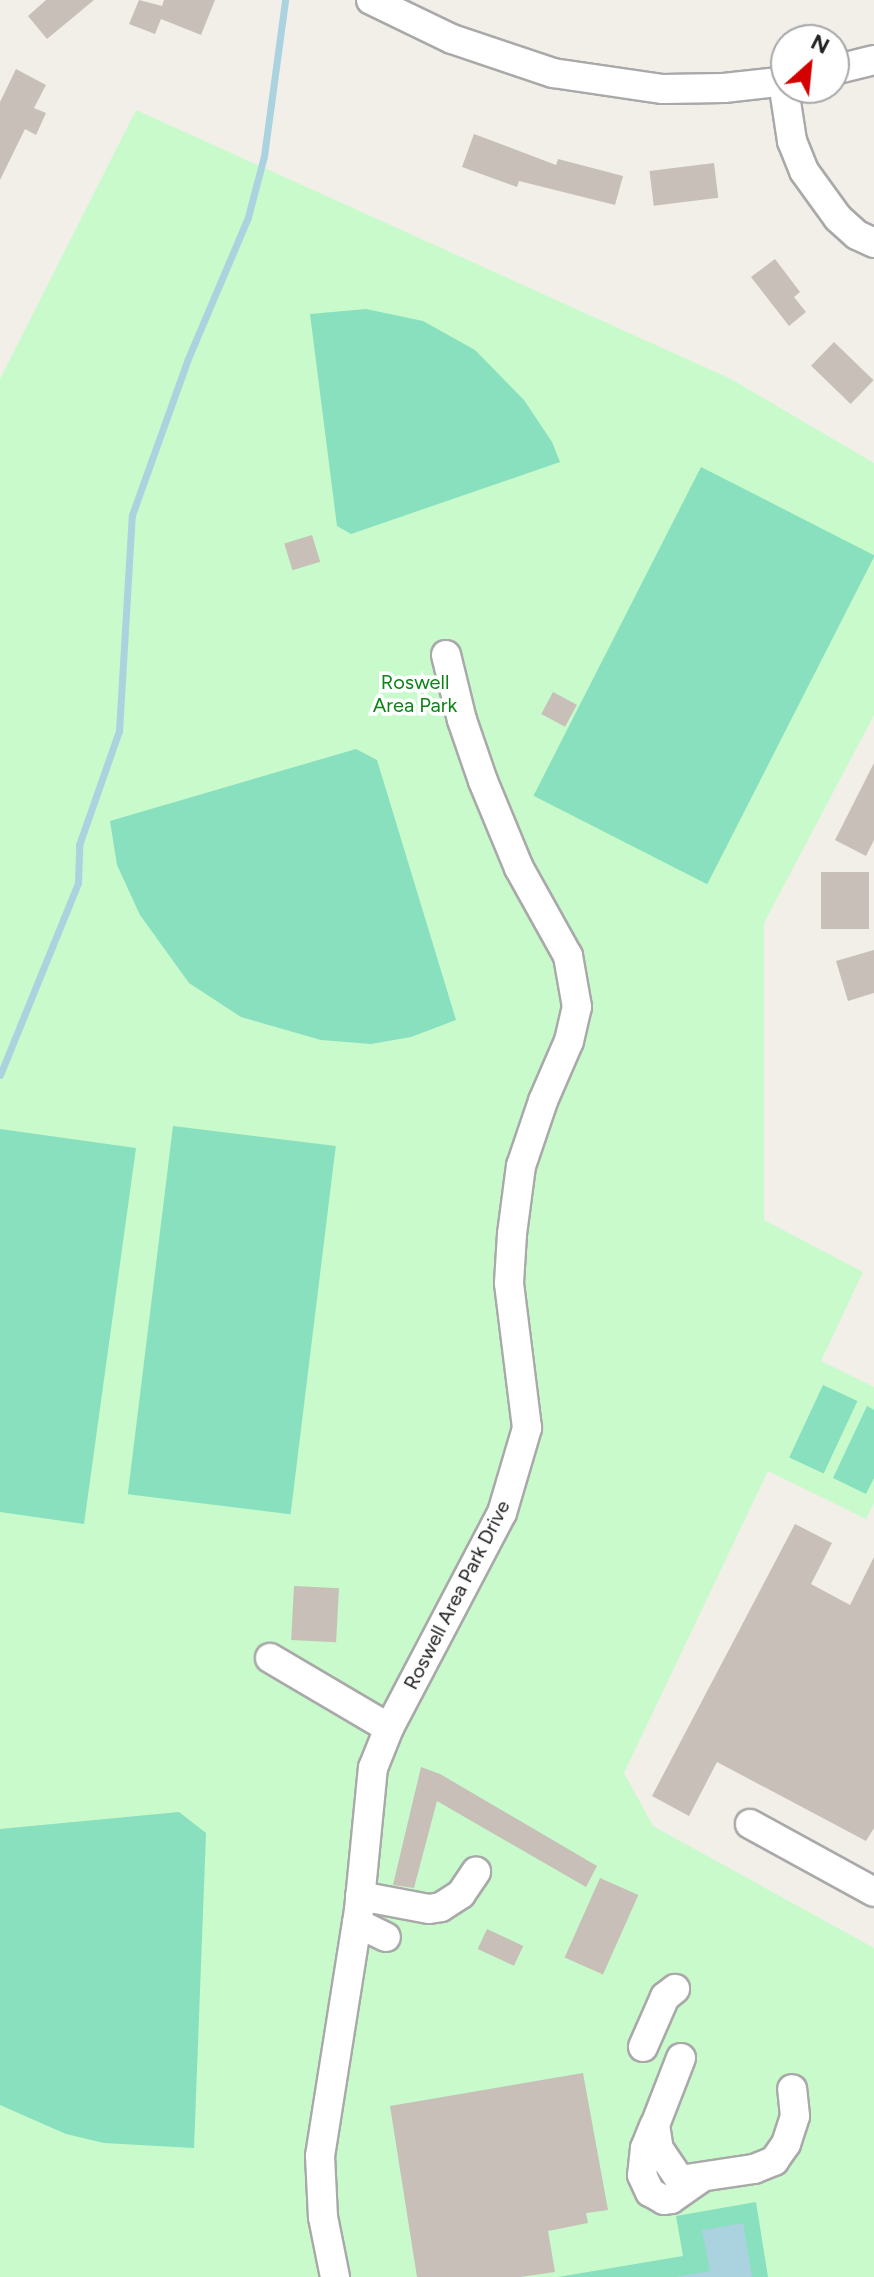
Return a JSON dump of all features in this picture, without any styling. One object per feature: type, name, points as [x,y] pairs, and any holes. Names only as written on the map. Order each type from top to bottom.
[{"type":"street","points":[[371,0],[452,39],[553,73],[663,89],[770,83]]},
{"type":"street","points":[[850,66],[874,60]]},
{"type":"street","points":[[787,104],[792,141],[804,171],[838,218],[857,235],[874,243]]},
{"type":"street","name":"Roswell Area Park Drive","points":[[335,2277],[323,2217],[320,2156],[358,1909],[373,1768],[389,1728],[502,1513],[527,1428],[509,1283],[512,1234],[521,1166],[569,1041],[577,1007],[568,956],[519,868],[483,781],[462,720],[446,655]]},
{"type":"street","points":[[270,1658],[389,1728]]},
{"type":"street","points":[[750,1824],[874,1892]]},
{"type":"street","points":[[358,1909],[441,1907],[461,1894],[476,1872]]},
{"type":"street","points":[[358,1909],[386,1937]]},
{"type":"street","points":[[643,2047],[665,1997],[675,1989]]},
{"type":"street","points":[[681,2058],[655,2125],[659,2149],[673,2175],[680,2180],[754,2169],[778,2157],[795,2116],[792,2089]]},
{"type":"green space","name":"Roswell Area Park","points":[[136,110],[731,379],[874,463],[874,715],[764,923],[764,1220],[863,1272],[821,1361],[874,1387],[874,1503],[866,1519],[768,1471],[624,1773],[653,1826],[874,1948],[874,2277],[0,2277],[0,379]]},
{"type":"green space","points":[[366,309],[423,321],[475,350],[524,400],[552,442],[560,462],[351,534],[337,526],[310,314]]},
{"type":"green space","points":[[701,467],[874,555],[707,884],[533,796]]},
{"type":"green space","points":[[356,749],[377,760],[456,1020],[411,1037],[371,1044],[321,1040],[241,1017],[189,983],[140,915],[117,865],[110,821]]},
{"type":"green space","points":[[173,1126],[336,1146],[291,1514],[128,1494]]},
{"type":"green space","points":[[0,1129],[136,1148],[84,1524],[0,1512]]},
{"type":"green space","points":[[823,1385],[857,1401],[824,1474],[789,1458]]},
{"type":"green space","points":[[867,1406],[874,1410],[874,1478],[866,1494],[833,1478]]},
{"type":"green space","points":[[179,1812],[206,1833],[194,2148],[104,2143],[66,2134],[0,2105],[0,1829]]},
{"type":"green space","points":[[756,2202],[768,2277],[558,2277],[683,2256],[676,2216]]},
{"type":"water","points":[[743,2223],[752,2277],[675,2277],[710,2271],[702,2230]]},
{"type":"building","points":[[46,0],[94,0],[47,39],[28,16]]},
{"type":"building","points":[[139,0],[162,6],[164,0],[215,0],[201,35],[161,19],[155,34],[129,24]]},
{"type":"building","points":[[16,69],[46,85],[34,108],[46,113],[36,135],[25,129],[0,180],[0,102]]},
{"type":"building","points":[[474,134],[556,165],[558,159],[623,176],[615,205],[519,181],[517,187],[462,167]]},
{"type":"building","points":[[714,163],[718,198],[654,206],[649,171]]},
{"type":"building","points":[[775,259],[800,292],[794,297],[806,312],[789,326],[751,277]]},
{"type":"building","points":[[834,342],[874,380],[851,404],[811,366]]},
{"type":"building","points":[[312,535],[320,562],[292,570],[284,543]]},
{"type":"building","points":[[553,692],[577,705],[565,727],[541,714]]},
{"type":"building","points":[[874,763],[874,840],[866,856],[835,840]]},
{"type":"building","points":[[821,872],[869,872],[869,929],[821,929]]},
{"type":"building","points":[[874,950],[874,993],[848,1001],[836,961]]},
{"type":"building","points":[[795,1524],[832,1543],[811,1584],[850,1605],[874,1557],[874,1828],[866,1841],[717,1762],[689,1816],[652,1796]]},
{"type":"building","points":[[294,1586],[339,1588],[336,1642],[291,1640]]},
{"type":"building","points":[[421,1767],[440,1774],[597,1866],[586,1887],[437,1801],[414,1888],[393,1885]]},
{"type":"building","points":[[600,1878],[638,1895],[603,1975],[565,1957]]},
{"type":"building","points":[[487,1929],[523,1946],[514,1966],[478,1949]]},
{"type":"building","points":[[583,2073],[608,2210],[586,2213],[588,2223],[548,2231],[555,2272],[520,2277],[417,2277],[390,2106]]},
{"type":"waterway","points":[[0,1075],[78,883],[79,845],[119,731],[132,515],[187,361],[248,217],[264,156],[285,0]]}]
